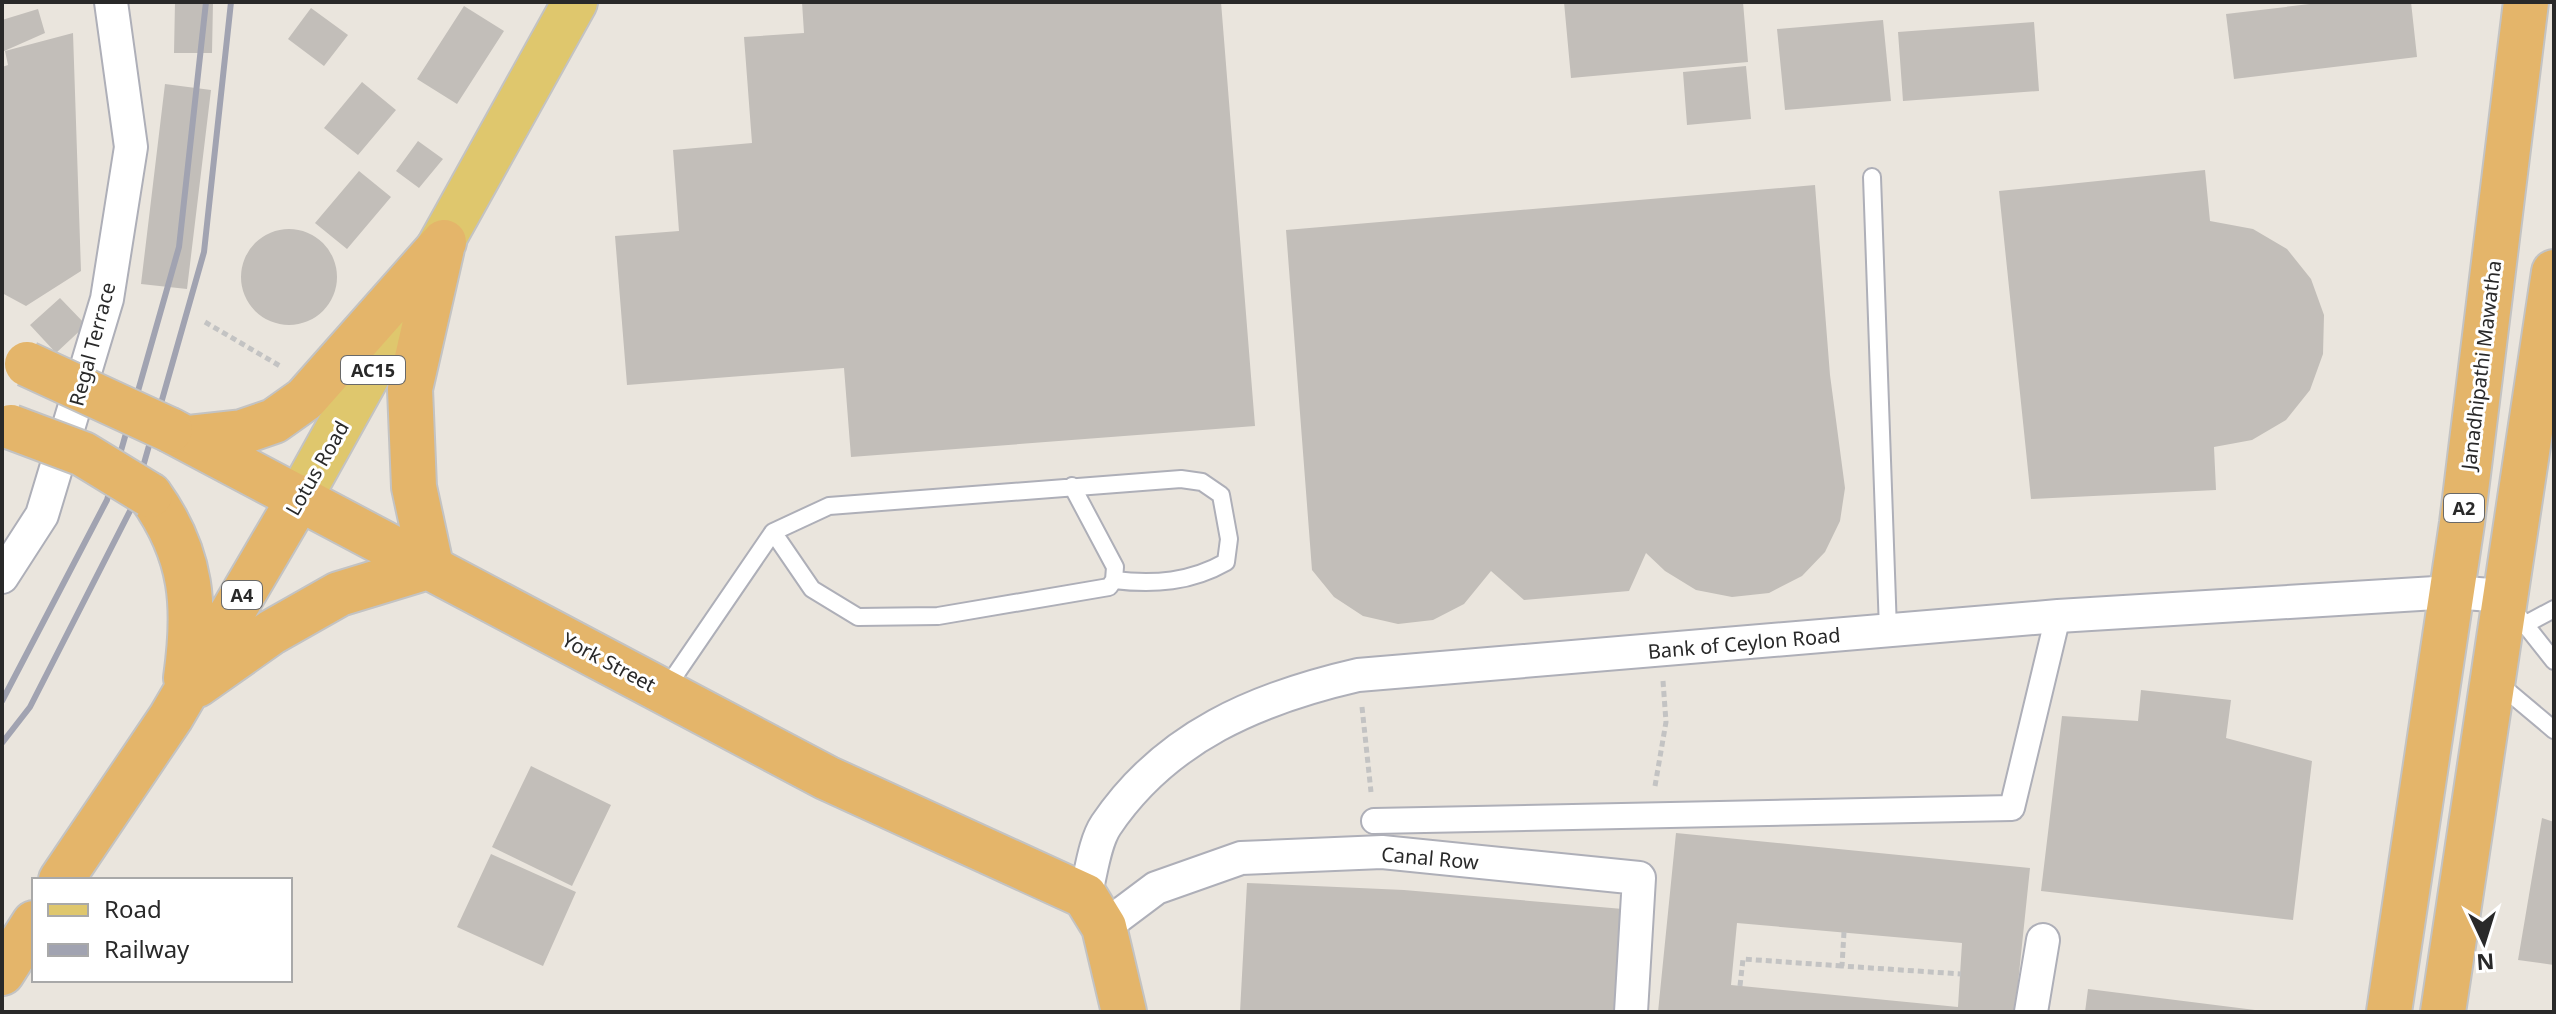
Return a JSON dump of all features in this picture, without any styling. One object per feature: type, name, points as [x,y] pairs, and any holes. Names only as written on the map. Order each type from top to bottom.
[{"type":"highway","name":"Janadhipathi Mawatha","points":[[2389,1012],[2452,592],[2526,2]]},
{"type":"highway","points":[[178,434],[242,432],[274,421],[305,399],[444,242]]},
{"type":"highway","points":[[183,694],[272,632],[339,594],[431,566],[414,487],[410,389],[444,242]]},
{"type":"highway","name":"A2","points":[[2443,1012],[2491,676],[2514,611],[2552,297]]},
{"type":"highway","name":"York Street","points":[[10,358],[178,434],[827,778],[1095,912]]},
{"type":"highway","points":[[7,425],[83,454],[150,495],[172,529],[188,571],[193,629],[183,694]]},
{"type":"highway","name":"Lotus Road","points":[[62,878],[183,694],[300,497]]},
{"type":"highway","points":[[1095,912],[1124,1012]]},
{"type":"highway","points":[[2,973],[32,926]]},
{"type":"main road","name":"Lotus Road","points":[[300,497],[575,2]]},
{"type":"street","name":"Regal Terrace","points":[[2,577],[42,515],[107,299],[131,147],[111,2]]},
{"type":"street","name":"Bank of Ceylon Road","points":[[1095,912],[1104,827],[1152,772],[1209,727],[1295,690],[1358,675],[2058,616],[2452,592],[2514,611]]},
{"type":"street","points":[[1374,821],[2012,808],[2058,616]]},
{"type":"street","name":"Canal Row","points":[[1095,912],[1241,858],[1382,852],[1639,878],[1631,1012]]},
{"type":"street","points":[[2031,1012],[2043,940]]},
{"type":"lane","points":[[1872,177],[1888,630]]},
{"type":"lane","points":[[664,691],[773,532],[829,506],[1181,479],[1202,482],[1221,495],[1229,539],[1226,562],[1205,574],[1172,581],[1114,580],[1100,590],[938,616],[858,617],[812,589],[773,532]]},
{"type":"lane","points":[[1072,486],[1115,567],[1114,580]]},
{"type":"lane","points":[[2514,611],[2554,609]]},
{"type":"lane","points":[[2514,611],[2554,661]]},
{"type":"lane","points":[[2491,676],[2554,730]]},
{"type":"path","points":[[205,322],[286,370]]},
{"type":"path","points":[[1650,815],[1666,722],[1661,650]]},
{"type":"path","points":[[1364,724],[1374,821]]},
{"type":"path","points":[[1842,966],[1844,932]]},
{"type":"path","points":[[1740,986],[1743,959],[1961,974]]},
{"type":"building","points":[[175,2],[213,2],[212,53],[174,53]]},
{"type":"building","points":[[802,2],[1221,2],[1255,426],[851,457],[844,368],[627,385],[615,236],[679,231],[673,150],[752,143],[744,37],[804,33]]},
{"type":"building","points":[[1564,2],[1743,2],[1748,62],[1571,78]]},
{"type":"building","points":[[2327,2],[2411,2],[2417,57],[2234,79],[2226,14]]},
{"type":"building","points":[[464,6],[504,31],[457,104],[417,79]]},
{"type":"building","points":[[311,8],[348,35],[324,66],[288,39]]},
{"type":"building","points":[[38,9],[45,33],[2,52],[2,20]]},
{"type":"building","points":[[1883,20],[1891,101],[1785,110],[1777,29]]},
{"type":"building","points":[[2034,22],[2039,91],[1903,101],[1898,32]]},
{"type":"building","points":[[73,33],[81,271],[26,306],[2,293],[2,67],[8,65],[5,51]]},
{"type":"building","points":[[1746,66],[1751,119],[1687,125],[1683,72]]},
{"type":"building","points":[[362,82],[396,110],[358,155],[324,128]]},
{"type":"building","points":[[165,84],[211,90],[187,289],[141,284]]},
{"type":"building","points":[[418,141],[443,159],[419,188],[396,171]]},
{"type":"building","points":[[2205,170],[2210,221],[2253,229],[2287,249],[2311,279],[2324,315],[2323,354],[2310,390],[2286,420],[2252,440],[2214,447],[2216,490],[2031,499],[1999,191]]},
{"type":"building","points":[[359,171],[391,197],[347,249],[315,223]]},
{"type":"building","points":[[1815,185],[1830,375],[1845,488],[1840,521],[1825,552],[1802,576],[1769,593],[1732,597],[1696,590],[1665,571],[1646,553],[1629,591],[1524,600],[1491,571],[1464,604],[1433,620],[1398,624],[1363,616],[1334,597],[1312,570],[1286,230]]},
{"type":"building","points":[[289,229],[307,233],[323,243],[333,259],[337,277],[333,295],[323,311],[307,321],[289,325],[271,321],[255,311],[245,295],[241,277],[245,259],[255,243],[271,233]]},
{"type":"building","points":[[60,298],[86,325],[56,353],[30,325]]},
{"type":"building","points":[[2141,690],[2231,700],[2226,738],[2312,761],[2293,920],[2041,891],[2062,716],[2138,721]]},
{"type":"building","points":[[531,766],[611,805],[572,886],[492,847]]},
{"type":"building","points":[[2542,818],[2554,822],[2554,965],[2518,960]]},
{"type":"building","points":[[1676,833],[2030,868],[2015,1012],[1658,1012]],"holes":[[[1737,923],[1962,943],[1958,1007],[1731,985]]]},
{"type":"building","points":[[491,854],[576,892],[543,966],[457,927]]},
{"type":"building","points":[[1247,883],[1404,890],[1623,909],[1617,1012],[1240,1012]]},
{"type":"building","points":[[2088,989],[2255,1010],[2255,1012],[2085,1012]]},
{"type":"railway","points":[[2,701],[107,500],[179,247],[206,2]]},
{"type":"railway","points":[[2,743],[30,707],[131,509],[204,252],[231,2]]}]
